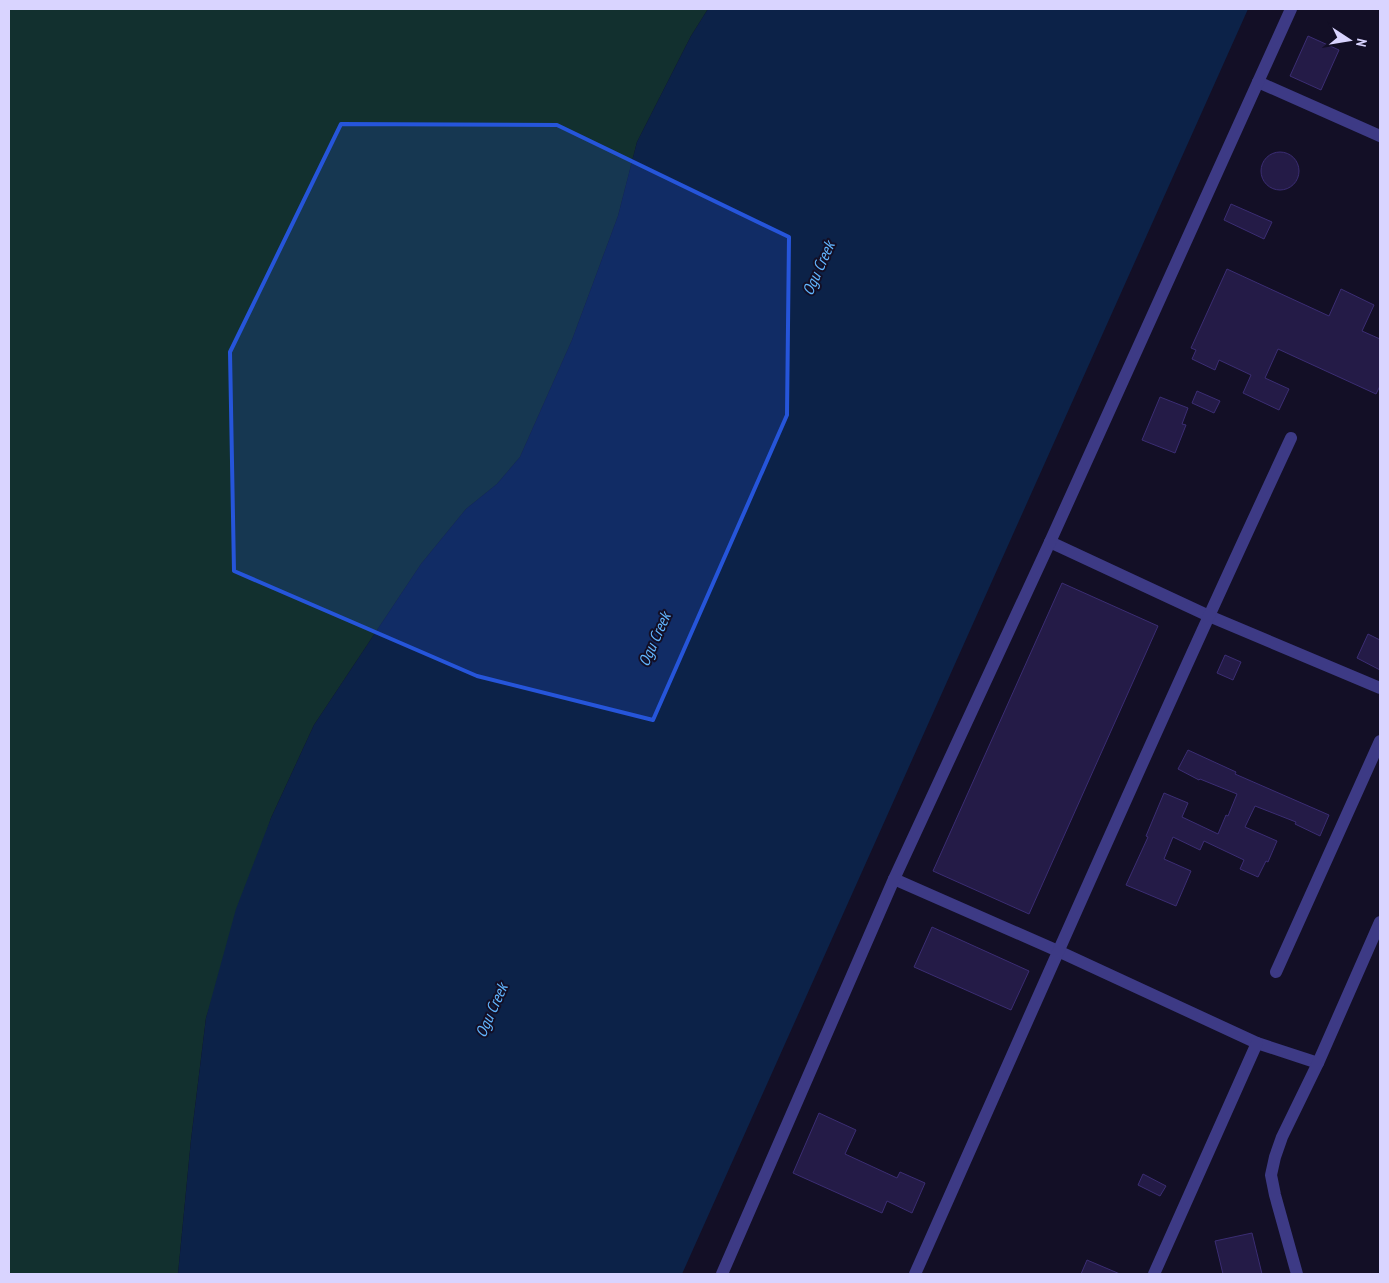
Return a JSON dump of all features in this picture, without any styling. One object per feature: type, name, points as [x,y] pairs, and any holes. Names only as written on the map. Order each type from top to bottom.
[{"type":"lane","points":[[722,1274],[894,879],[1050,542],[1291,9]]},
{"type":"lane","points":[[1258,82],[1380,136]]},
{"type":"lane","points":[[915,1274],[1058,951],[1291,438]]},
{"type":"lane","points":[[1050,542],[1209,616],[1380,688]]},
{"type":"lane","points":[[1276,972],[1380,741]]},
{"type":"lane","points":[[894,879],[1058,951],[1257,1043],[1318,1063]]},
{"type":"lane","points":[[1298,1274],[1271,1175],[1275,1157],[1282,1137],[1318,1063],[1380,922]]},
{"type":"lane","points":[[1154,1274],[1257,1043]]},
{"type":"highlighted area","points":[[341,124],[557,125],[789,237],[787,415],[653,720],[477,676],[234,571],[230,352]]},
{"type":"green space","points":[[9,9],[708,9],[691,36],[637,142],[618,216],[572,340],[520,457],[497,484],[466,509],[421,564],[314,725],[271,818],[206,1018],[191,1140],[178,1274],[9,1274]]},
{"type":"water","name":"Ogu Creek","points":[[708,9],[1248,9],[682,1274],[178,1274],[191,1140],[206,1018],[236,909],[271,818],[314,725],[421,564],[466,509],[497,484],[520,457],[572,340],[618,216],[637,142],[691,36]]},
{"type":"building","points":[[1308,36],[1339,50],[1321,90],[1290,76]]},
{"type":"building","points":[[1280,152],[1293,158],[1299,171],[1293,184],[1280,190],[1267,184],[1261,171],[1267,158]]},
{"type":"building","points":[[1231,204],[1272,222],[1264,239],[1224,220]]},
{"type":"building","points":[[1227,269],[1329,316],[1341,289],[1374,305],[1362,331],[1380,339],[1380,386],[1376,394],[1278,349],[1265,378],[1289,389],[1279,410],[1243,393],[1251,375],[1219,360],[1215,370],[1192,359],[1196,350],[1191,348]]},
{"type":"building","points":[[1197,391],[1220,401],[1214,413],[1192,403]]},
{"type":"building","points":[[1160,397],[1188,408],[1182,424],[1186,425],[1175,453],[1142,440]]},
{"type":"building","points":[[1062,583],[1158,626],[1029,914],[933,871]]},
{"type":"building","points":[[1368,634],[1380,640],[1380,670],[1357,658]]},
{"type":"building","points":[[1225,655],[1241,662],[1233,680],[1217,673]]},
{"type":"building","points":[[1188,750],[1236,772],[1235,774],[1329,815],[1320,836],[1295,824],[1296,822],[1255,806],[1245,827],[1277,841],[1268,862],[1266,861],[1258,877],[1240,869],[1244,860],[1204,841],[1200,850],[1173,837],[1164,859],[1191,871],[1176,906],[1126,885],[1148,837],[1146,836],[1164,793],[1188,803],[1182,817],[1218,834],[1226,815],[1228,816],[1237,794],[1199,780],[1178,769]]},
{"type":"building","points":[[932,927],[1029,971],[1011,1010],[914,967]]},
{"type":"building","points":[[819,1113],[856,1130],[845,1154],[897,1178],[900,1172],[925,1183],[912,1213],[887,1201],[882,1213],[793,1173]]},
{"type":"building","points":[[1143,1174],[1166,1186],[1160,1196],[1138,1185]]},
{"type":"building","points":[[1252,1233],[1262,1274],[1223,1274],[1215,1241]]},
{"type":"building","points":[[1087,1260],[1120,1274],[1081,1274]]}]
